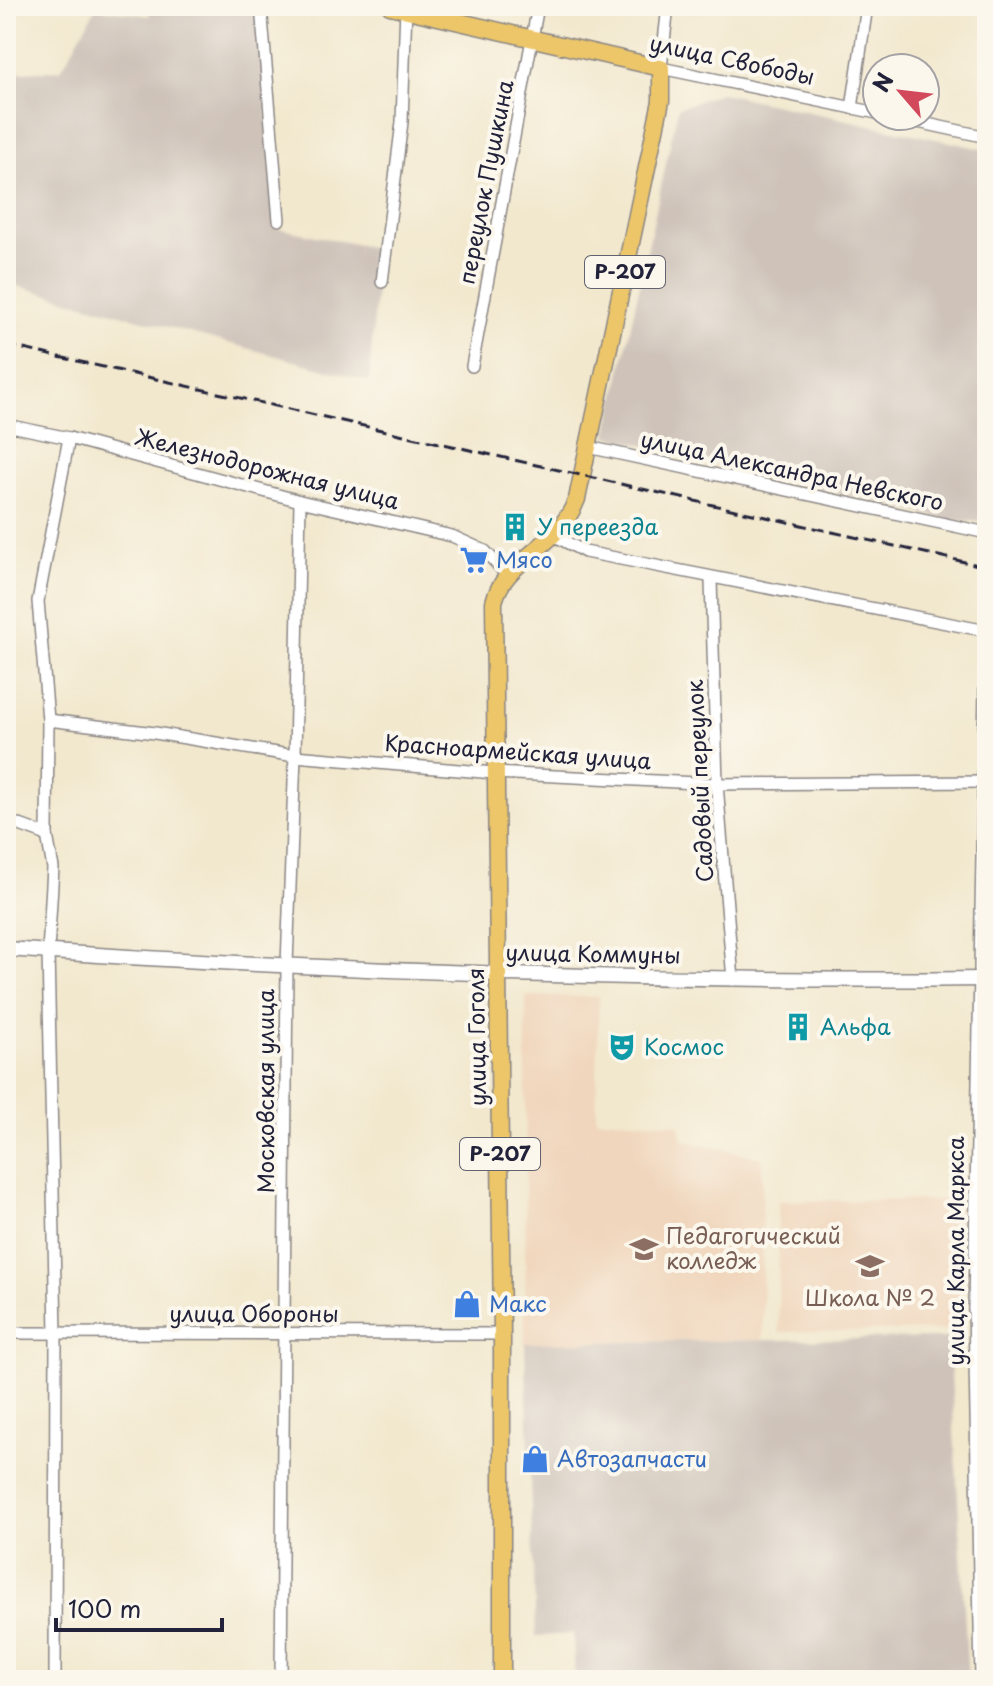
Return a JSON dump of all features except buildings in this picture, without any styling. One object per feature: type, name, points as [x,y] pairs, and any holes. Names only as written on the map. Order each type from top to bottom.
[{"type":"main road","name":"улица Свободы","points":[[401,7],[661,68]]},
{"type":"main road","name":"Р-207","points":[[506,574],[555,536],[571,513],[582,475],[661,101],[661,68]]},
{"type":"main road","name":"улица Гоголя","points":[[502,1680],[502,1334],[494,602],[506,574]]},
{"type":"street","points":[[261,6],[279,220]]},
{"type":"street","name":"переулок Пушкина","points":[[472,366],[538,6]]},
{"type":"street","points":[[661,68],[668,6]]},
{"type":"street","points":[[852,108],[867,6]]},
{"type":"street","points":[[382,282],[402,122],[401,7]]},
{"type":"street","name":"улица Свободы","points":[[661,68],[861,110]]},
{"type":"street","points":[[941,127],[987,137]]},
{"type":"street","name":"Железнодорожная улица","points":[[6,425],[69,438],[300,501],[452,536],[485,551],[506,574]]},
{"type":"street","points":[[55,1680],[56,1333],[48,952],[53,868],[47,835],[48,720],[38,601],[69,438]]},
{"type":"street","name":"улица Александра Невского","points":[[588,447],[987,533]]},
{"type":"street","name":"Московская улица","points":[[281,1680],[287,964],[300,501]]},
{"type":"street","points":[[555,536],[585,552],[711,580],[987,631]]},
{"type":"street","name":"Садовый переулок","points":[[711,580],[717,784],[733,980]]},
{"type":"street","name":"улица Карла Маркса","points":[[981,1680],[987,631]]},
{"type":"street","name":"Красноармейская улица","points":[[48,720],[155,733],[295,756],[494,773],[717,784],[986,782]]},
{"type":"street","points":[[6,820],[47,835]]},
{"type":"street","name":"улица Коммуны","points":[[6,949],[498,974],[733,980],[983,979]]},
{"type":"street","name":"улица Обороны","points":[[6,1333],[502,1334]]},
{"type":"shaded area","points":[[151,6],[253,6],[260,26],[276,228],[379,249],[369,381],[6,283],[6,73],[61,70],[96,8],[149,16]]},
{"type":"shaded area","points":[[721,93],[861,123],[861,132],[903,132],[987,150],[987,521],[950,520],[607,436],[678,108]]},
{"type":"shaded area","name":"Педагогический колледж","points":[[526,996],[599,997],[596,1119],[679,1124],[683,1140],[762,1158],[763,1340],[525,1343]]},
{"type":"shaded area","name":"Школа № 2","points":[[961,1200],[962,1330],[779,1332],[778,1201]]},
{"type":"shaded area","points":[[949,1338],[968,1680],[575,1680],[573,1634],[536,1636],[525,1343]]},
{"type":"railway","points":[[6,345],[987,567]]},
{"type":"place","name":"У переезда","points":[[515,527]]},
{"type":"place","name":"Мясо","points":[[474,560]]},
{"type":"place","name":"Альфа","points":[[798,1027]]},
{"type":"place","name":"Космос","points":[[622,1047]]},
{"type":"place","name":"Педагогический колледж","points":[[644,1249]]},
{"type":"place","name":"Школа № 2","points":[[870,1266]]},
{"type":"place","name":"Макс","points":[[467,1304]]},
{"type":"place","name":"Автозапчасти","points":[[535,1459]]}]
